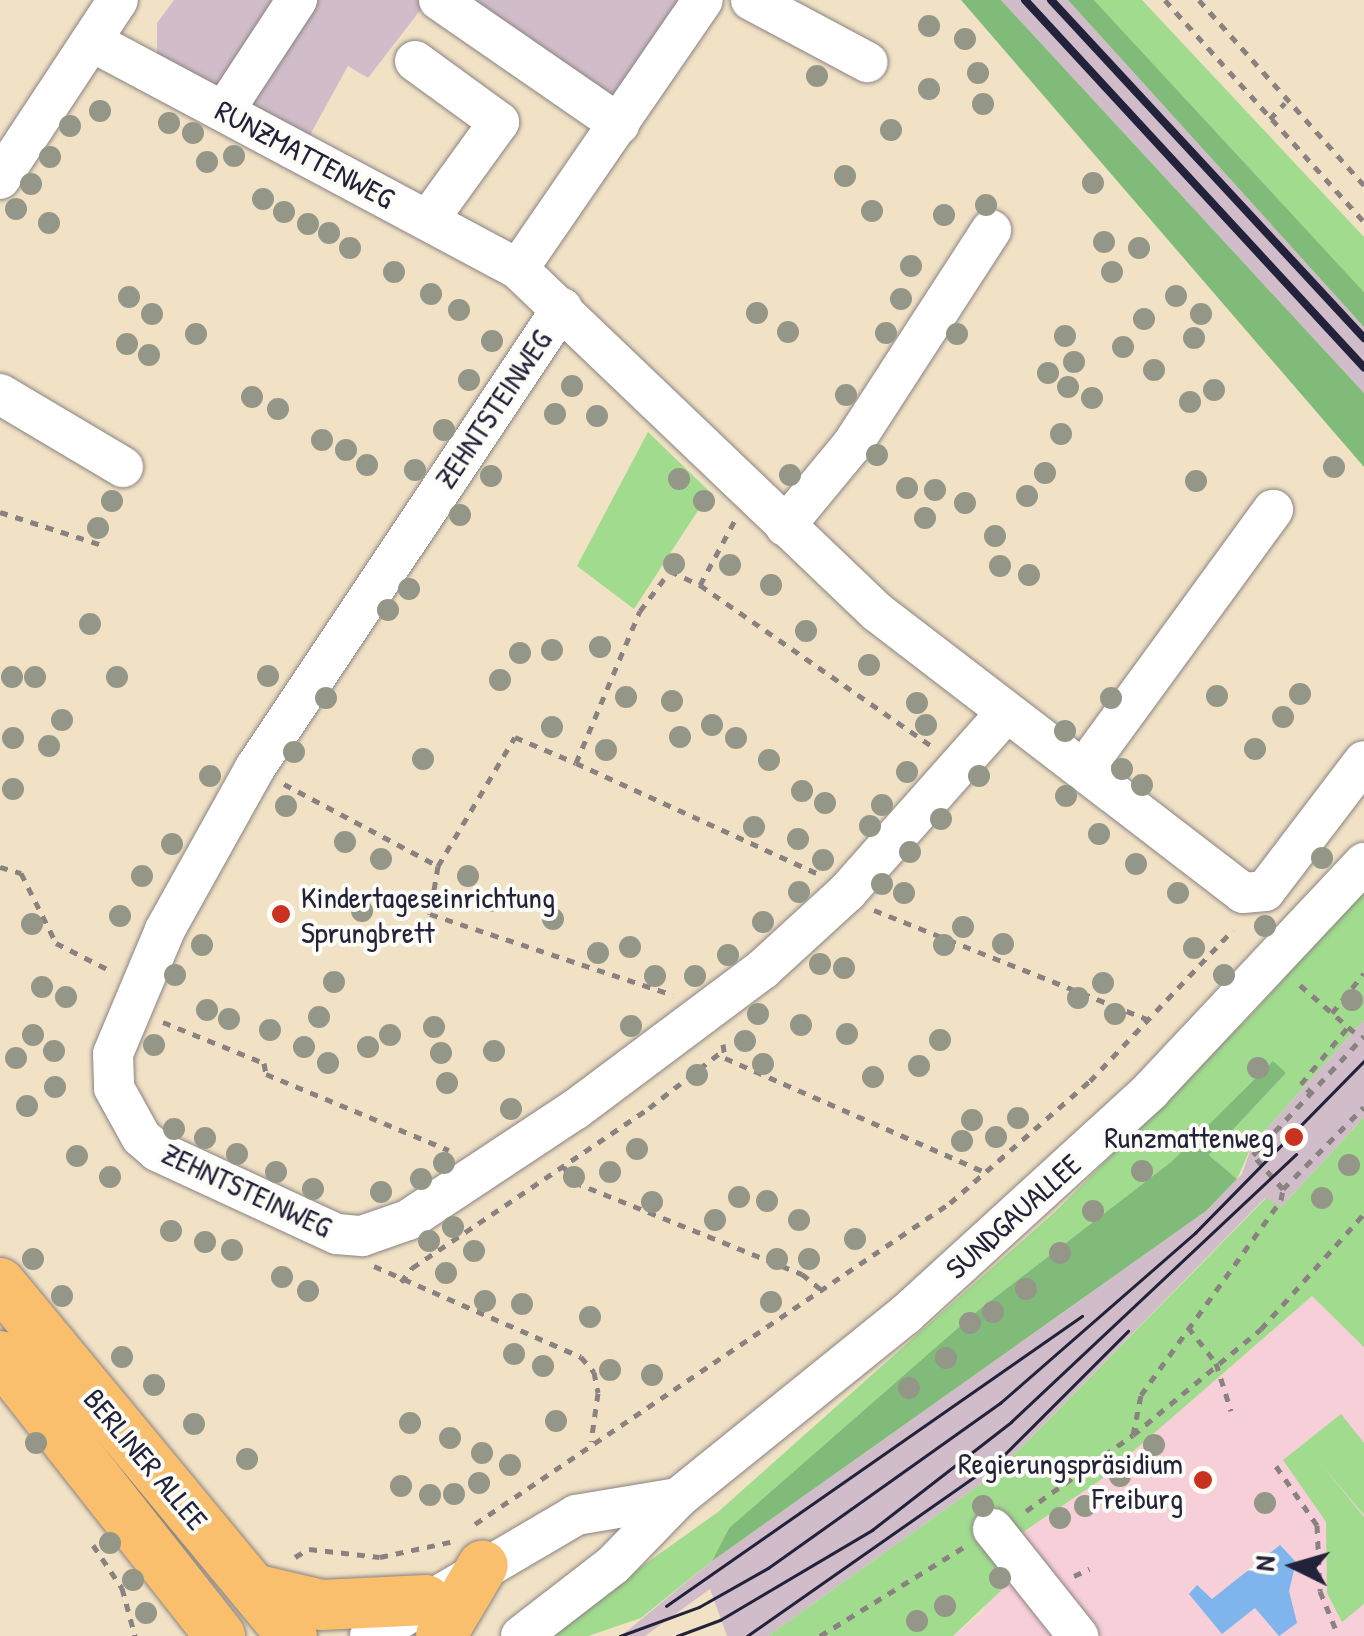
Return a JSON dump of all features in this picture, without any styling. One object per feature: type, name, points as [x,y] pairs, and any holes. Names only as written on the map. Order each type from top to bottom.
[{"type":"main road","name":"BERLINER ALLEE","points":[[0,1283],[272,1575],[292,1636]]},
{"type":"main road","name":"BERLINER ALLEE","points":[[0,1356],[220,1636]]},
{"type":"main road","points":[[272,1575],[322,1605],[434,1618],[470,1543]]},
{"type":"main road","points":[[177,1636],[180,1585]]},
{"type":"street","points":[[2,170],[118,0]]},
{"type":"street","points":[[224,111],[297,0]]},
{"type":"street","points":[[438,0],[619,124]]},
{"type":"street","points":[[518,269],[703,0]]},
{"type":"street","points":[[752,0],[867,62]]},
{"type":"street","name":"RUNZMATTENWEG","points":[[91,40],[518,269],[878,612],[1243,893],[1265,890],[1364,761]]},
{"type":"street","points":[[415,61],[498,122],[428,220]]},
{"type":"street","points":[[785,526],[852,445],[991,230]]},
{"type":"street","name":"ZEHNTSTEINWEG","points":[[562,308],[255,768],[133,996],[113,1054],[114,1088],[141,1136],[311,1226],[362,1236],[408,1220],[699,1017],[847,892],[963,768],[1006,712]]},
{"type":"street","points":[[0,394],[123,467]]},
{"type":"street","points":[[1084,769],[1273,510]]},
{"type":"street","name":"SUNDGAUALLEE","points":[[521,1636],[613,1565],[678,1498],[904,1315],[1150,1091],[1364,863]]},
{"type":"street","name":"SUNDGAUALLEE","points":[[470,1543],[576,1515],[678,1498]]},
{"type":"street","points":[[993,1529],[1078,1636]]},
{"type":"street","points":[[370,1636],[434,1618]]},
{"type":"path","points":[[1165,0],[1364,222]]},
{"type":"path","points":[[1199,0],[1285,103],[1364,185]]},
{"type":"path","points":[[1270,119],[1285,103]]},
{"type":"path","points":[[700,585],[756,495]]},
{"type":"path","points":[[0,512],[105,546]]},
{"type":"path","points":[[401,1282],[412,1268],[564,1167],[727,1048],[682,998],[430,914],[438,866],[514,738],[576,764],[640,611],[670,570],[700,585],[963,768]]},
{"type":"path","points":[[255,768],[438,866]]},
{"type":"path","points":[[0,867],[21,873],[56,943],[133,996],[446,1148],[478,1174]]},
{"type":"path","points":[[272,1575],[309,1549],[380,1556],[470,1543],[590,1445],[824,1292],[986,1172],[1090,1081],[1233,930]]},
{"type":"path","points":[[1332,1012],[1364,973]]},
{"type":"path","points":[[1295,981],[1351,1030],[1301,1084],[1313,1094]]},
{"type":"path","points":[[1283,1189],[1253,1155],[1364,1036]]},
{"type":"path","points":[[720,1053],[986,1172]]},
{"type":"path","points":[[1133,1434],[1140,1395],[1283,1189],[1364,1107]]},
{"type":"path","points":[[564,1167],[574,1182],[802,1274],[824,1292]]},
{"type":"path","points":[[825,1634],[993,1529],[1133,1434],[1261,1329],[1364,1214]]},
{"type":"path","points":[[362,1236],[376,1272],[581,1357],[594,1372],[598,1393],[590,1445]]},
{"type":"path","points":[[1188,1327],[1216,1363],[1232,1411]]},
{"type":"path","points":[[1276,1466],[1317,1525],[1320,1591],[1336,1630]]},
{"type":"path","points":[[83,1529],[122,1588],[135,1636]]},
{"type":"path","points":[[1069,1579],[1089,1568]]},
{"type":"shaded area","points":[[174,0],[689,0],[609,117],[422,8],[368,78],[348,66],[310,135],[157,55],[157,23]]},
{"type":"shaded area","points":[[1001,0],[1068,0],[1364,327],[1364,393]]},
{"type":"shaded area","points":[[1364,1020],[1364,1117],[1280,1208],[1265,1198],[996,1473],[768,1636],[727,1636],[710,1589],[645,1636],[621,1636],[712,1561],[1206,1211],[1242,1174],[1252,1145]]},
{"type":"shaded area","points":[[1313,1295],[1364,1347],[1364,1636],[953,1636],[984,1611],[989,1556],[1099,1481]]},
{"type":"green space","points":[[961,0],[1001,0],[1364,393],[1364,467]]},
{"type":"green space","points":[[1068,0],[1094,0],[1364,292],[1364,327]]},
{"type":"green space","points":[[1094,0],[1142,0],[1364,237],[1364,292]]},
{"type":"green space","points":[[648,432],[710,492],[634,609],[577,566]]},
{"type":"green space","points":[[1364,890],[1364,1020],[1252,1145],[1237,1179],[1209,1155],[1286,1073],[1273,1062],[1171,1162],[976,1312],[729,1528],[712,1561],[641,1618],[588,1636],[544,1636],[718,1512],[1058,1209],[1252,1014]]},
{"type":"green space","points":[[1273,1061],[1286,1073],[1209,1155],[1237,1179],[1206,1211],[712,1561],[729,1528],[976,1312],[1171,1162]]},
{"type":"green space","points":[[1364,1117],[1364,1347],[1312,1296],[1099,1481],[989,1555],[1010,1582],[953,1636],[768,1636],[996,1473],[1266,1198],[1281,1207]]},
{"type":"green space","points":[[1341,1414],[1364,1443],[1364,1515],[1321,1464],[1364,1517],[1364,1604],[1342,1622],[1327,1593],[1326,1522],[1283,1460]]},
{"type":"water","points":[[1280,1545],[1296,1562],[1289,1591],[1297,1623],[1279,1636],[1255,1608],[1222,1634],[1189,1594],[1197,1585],[1212,1599]]},
{"type":"tram line","points":[[620,1636],[699,1607],[768,1568],[1000,1403],[1195,1233],[1364,1061]]},
{"type":"tram line","points":[[677,1636],[720,1620],[872,1530],[1011,1422],[1296,1154]]},
{"type":"tram line","points":[[666,1606],[1082,1316]]},
{"type":"tram line","points":[[747,1636],[1000,1459],[1128,1331]]},
{"type":"railway","points":[[1025,0],[1364,367]]},
{"type":"railway","points":[[1051,0],[1364,338]]},
{"type":"place","name":"Kindertageseinrichtung Sprungbrett","points":[[281,914]]},
{"type":"place","name":"Runzmattenweg","points":[[1294,1137]]},
{"type":"place","name":"Regierungspräsidium Freiburg","points":[[1203,1480]]}]
